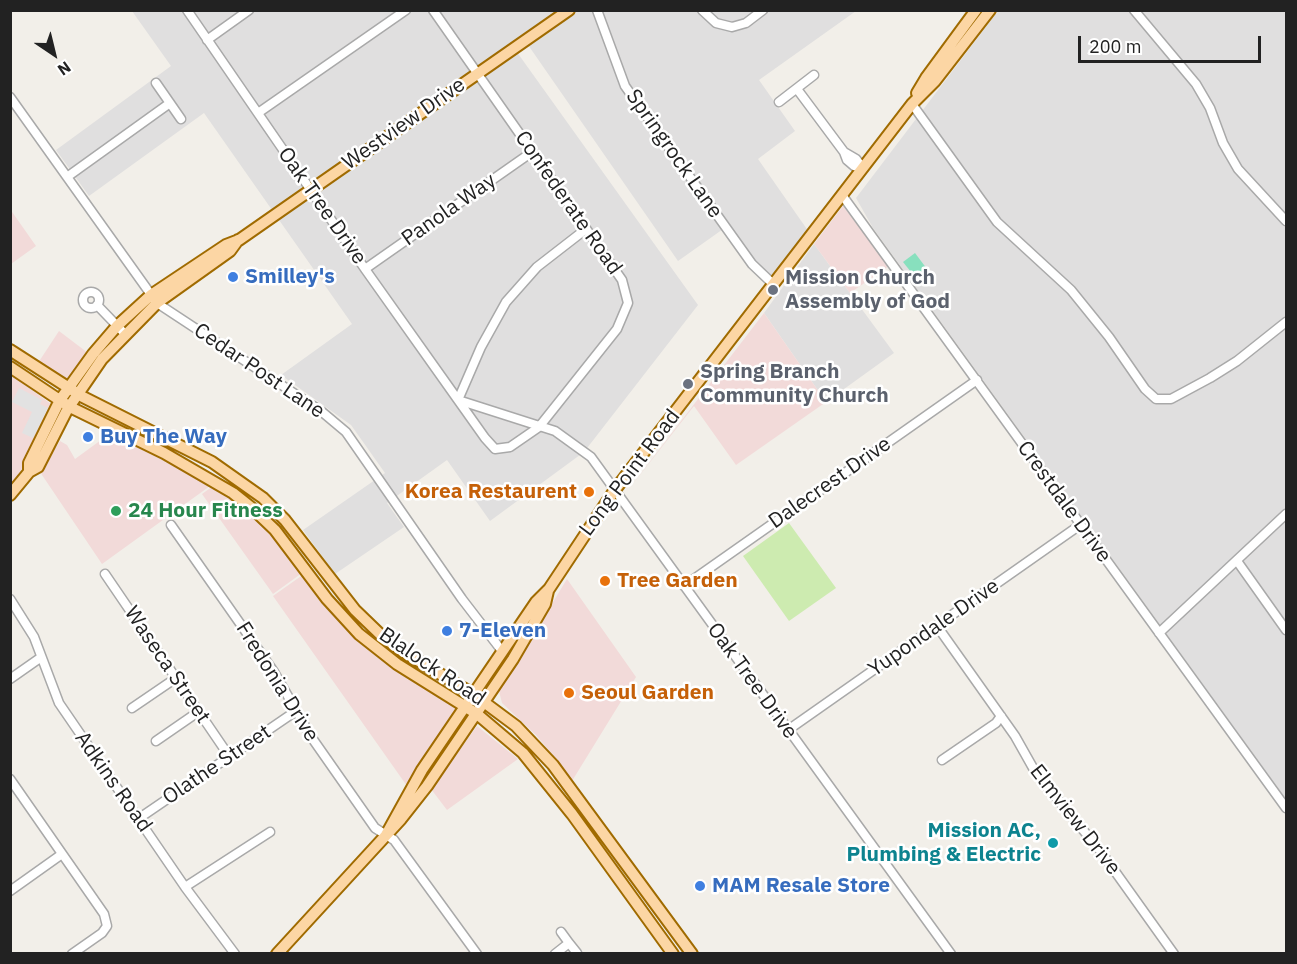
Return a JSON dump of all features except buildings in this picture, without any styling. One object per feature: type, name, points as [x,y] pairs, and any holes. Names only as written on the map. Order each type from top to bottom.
[{"type":"main road","name":"Westview Drive","points":[[10,495],[29,472],[38,467],[65,403],[73,392],[102,359],[121,330],[154,299],[230,251],[238,240],[478,73],[557,14],[569,10]]},
{"type":"main road","name":"Long Point Road","points":[[912,104],[926,78],[976,10]]},
{"type":"main road","name":"Long Point Road","points":[[386,835],[422,770],[502,651],[549,588],[614,490],[912,104],[935,81],[990,10]]},
{"type":"main road","name":"Blalock Road","points":[[10,350],[73,392],[212,462],[263,498],[285,520],[355,610],[384,638],[473,694],[516,726],[562,776],[692,954]]},
{"type":"main road","name":"Blalock Road","points":[[10,367],[65,403],[164,453],[233,493],[275,530],[343,618],[377,650],[477,714],[523,753],[550,785],[673,954]]},
{"type":"main road","points":[[164,453],[172,442]]},
{"type":"main road","points":[[233,493],[240,481]]},
{"type":"main road","points":[[310,575],[322,567]]},
{"type":"main road","name":"Long Point Road","points":[[277,954],[428,786],[485,703],[545,604],[549,588]]},
{"type":"main road","points":[[377,650],[384,638]]},
{"type":"main road","points":[[550,785],[562,776]]},
{"type":"main road","points":[[596,847],[609,838]]},
{"type":"main road","points":[[645,915],[656,903]]},
{"type":"street","name":"Oak Tree Drive","points":[[187,10],[484,438],[495,450],[510,447],[539,427]]},
{"type":"street","points":[[207,40],[249,10]]},
{"type":"street","points":[[258,113],[406,10]]},
{"type":"street","name":"Confederate Road","points":[[434,10],[622,280],[628,303],[617,329],[539,427]]},
{"type":"street","name":"Springrock Lane","points":[[597,10],[625,86],[752,264],[773,284]]},
{"type":"street","points":[[702,10],[716,23],[732,27],[746,23],[763,10]]},
{"type":"street","points":[[1134,10],[1196,84],[1210,108],[1223,143],[1238,169],[1287,221]]},
{"type":"street","points":[[779,102],[814,75]]},
{"type":"street","points":[[156,83],[181,119]]},
{"type":"street","points":[[797,89],[844,152],[847,160],[854,166],[863,168]]},
{"type":"street","name":"Cedar Post Lane","points":[[10,97],[154,299],[321,411],[346,432],[462,599],[502,651]]},
{"type":"street","points":[[67,177],[170,103]]},
{"type":"street","points":[[912,104],[997,222],[1071,290],[1109,337],[1145,389],[1156,399],[1171,399],[1200,384],[1237,361],[1287,322]]},
{"type":"street","name":"Panola Way","points":[[365,269],[532,152]]},
{"type":"street","name":"Crestdale Drive","points":[[842,195],[1287,808]]},
{"type":"street","points":[[458,400],[481,347],[506,302],[537,267],[586,229]]},
{"type":"street","points":[[97,305],[121,330]]},
{"type":"street","name":"Dalecrest Drive","points":[[684,586],[977,380]]},
{"type":"street","name":"Oak Tree Drive","points":[[458,400],[555,431],[591,457],[951,954]]},
{"type":"street","points":[[1159,633],[1287,514]]},
{"type":"street","name":"Fredonia Drive","points":[[171,525],[274,672],[312,738],[375,828],[394,840],[477,954]]},
{"type":"street","name":"Yupondale Drive","points":[[788,730],[1080,525]]},
{"type":"street","points":[[1237,561],[1287,630]]},
{"type":"street","name":"Waseca Street","points":[[105,574],[229,756]]},
{"type":"street","name":"Adkins Road","points":[[10,599],[21,613],[34,637],[40,658],[59,703],[185,887],[235,954]]},
{"type":"street","name":"Elmview Drive","points":[[937,626],[1002,716],[1037,775],[1099,849],[1174,954]]},
{"type":"street","points":[[10,679],[40,658]]},
{"type":"street","points":[[132,708],[176,678]]},
{"type":"street","name":"Olathe Street","points":[[138,819],[296,711]]},
{"type":"street","points":[[156,741],[198,712]]},
{"type":"street","points":[[942,760],[996,723],[1002,716]]},
{"type":"street","points":[[11,782],[104,914],[107,926],[102,933],[72,954]]},
{"type":"street","points":[[185,887],[270,832]]},
{"type":"street","points":[[10,891],[62,854]]},
{"type":"street","points":[[561,932],[577,953]]},
{"type":"street","points":[[555,954],[569,943]]},
{"type":"shaded area","points":[[1285,10],[1286,799],[873,228],[856,198],[998,11]]},
{"type":"shaded area","points":[[132,11],[856,11],[759,80],[795,131],[758,159],[811,235],[773,284],[726,227],[678,261],[526,42],[514,48],[698,305],[584,452],[490,521],[447,460],[387,503],[404,527],[335,574],[303,530],[385,473],[351,425],[281,375],[352,324],[204,113],[89,196],[56,150],[171,66]]},
{"type":"shaded area","points":[[843,206],[889,266],[850,293],[814,244]]},
{"type":"shaded area","points":[[10,209],[36,246],[11,264],[10,264]]},
{"type":"shaded area","points":[[814,244],[894,353],[826,402],[764,313]]},
{"type":"shaded area","points":[[764,313],[826,402],[736,465],[694,406],[629,489]]},
{"type":"shaded area","points":[[59,331],[88,353],[68,382],[38,363]]},
{"type":"shaded area","points":[[10,374],[53,407],[18,476],[11,485]]},
{"type":"shaded area","points":[[19,388],[42,400],[40,404],[48,408],[33,438],[22,433],[32,412],[12,402]]},
{"type":"shaded area","points":[[112,432],[210,486],[102,564],[40,472],[60,441],[67,445],[75,459]]},
{"type":"shaded area","points":[[213,486],[247,511],[275,539],[302,573],[273,594],[202,494]]},
{"type":"shaded area","points":[[304,574],[341,622],[379,657],[457,710],[407,786],[273,596]]},
{"type":"shaded area","points":[[567,579],[636,677],[572,781],[536,735],[502,703],[499,691]]},
{"type":"shaded area","points":[[477,726],[518,759],[447,810],[431,789]]},
{"type":"green space","points":[[915,253],[930,273],[919,282],[903,262]]},
{"type":"green space","points":[[789,523],[836,588],[789,621],[743,556]]},
{"type":"place","name":"Smilley's","points":[[233,277]]},
{"type":"place","name":"Mission Church Assembly of God","points":[[773,290]]},
{"type":"place","name":"Spring Branch Community Church","points":[[688,384]]},
{"type":"place","name":"Buy The Way","points":[[88,437]]},
{"type":"place","name":"Korea Restaurent","points":[[589,492]]},
{"type":"place","name":"24 Hour Fitness","points":[[116,511]]},
{"type":"place","name":"Tree Garden","points":[[605,581]]},
{"type":"place","name":"7-Eleven","points":[[447,631]]},
{"type":"place","name":"Seoul Garden","points":[[569,693]]},
{"type":"place","name":"Mission AC, Plumbing & Electric","points":[[1053,843]]},
{"type":"place","name":"MAM Resale Store","points":[[700,886]]}]
